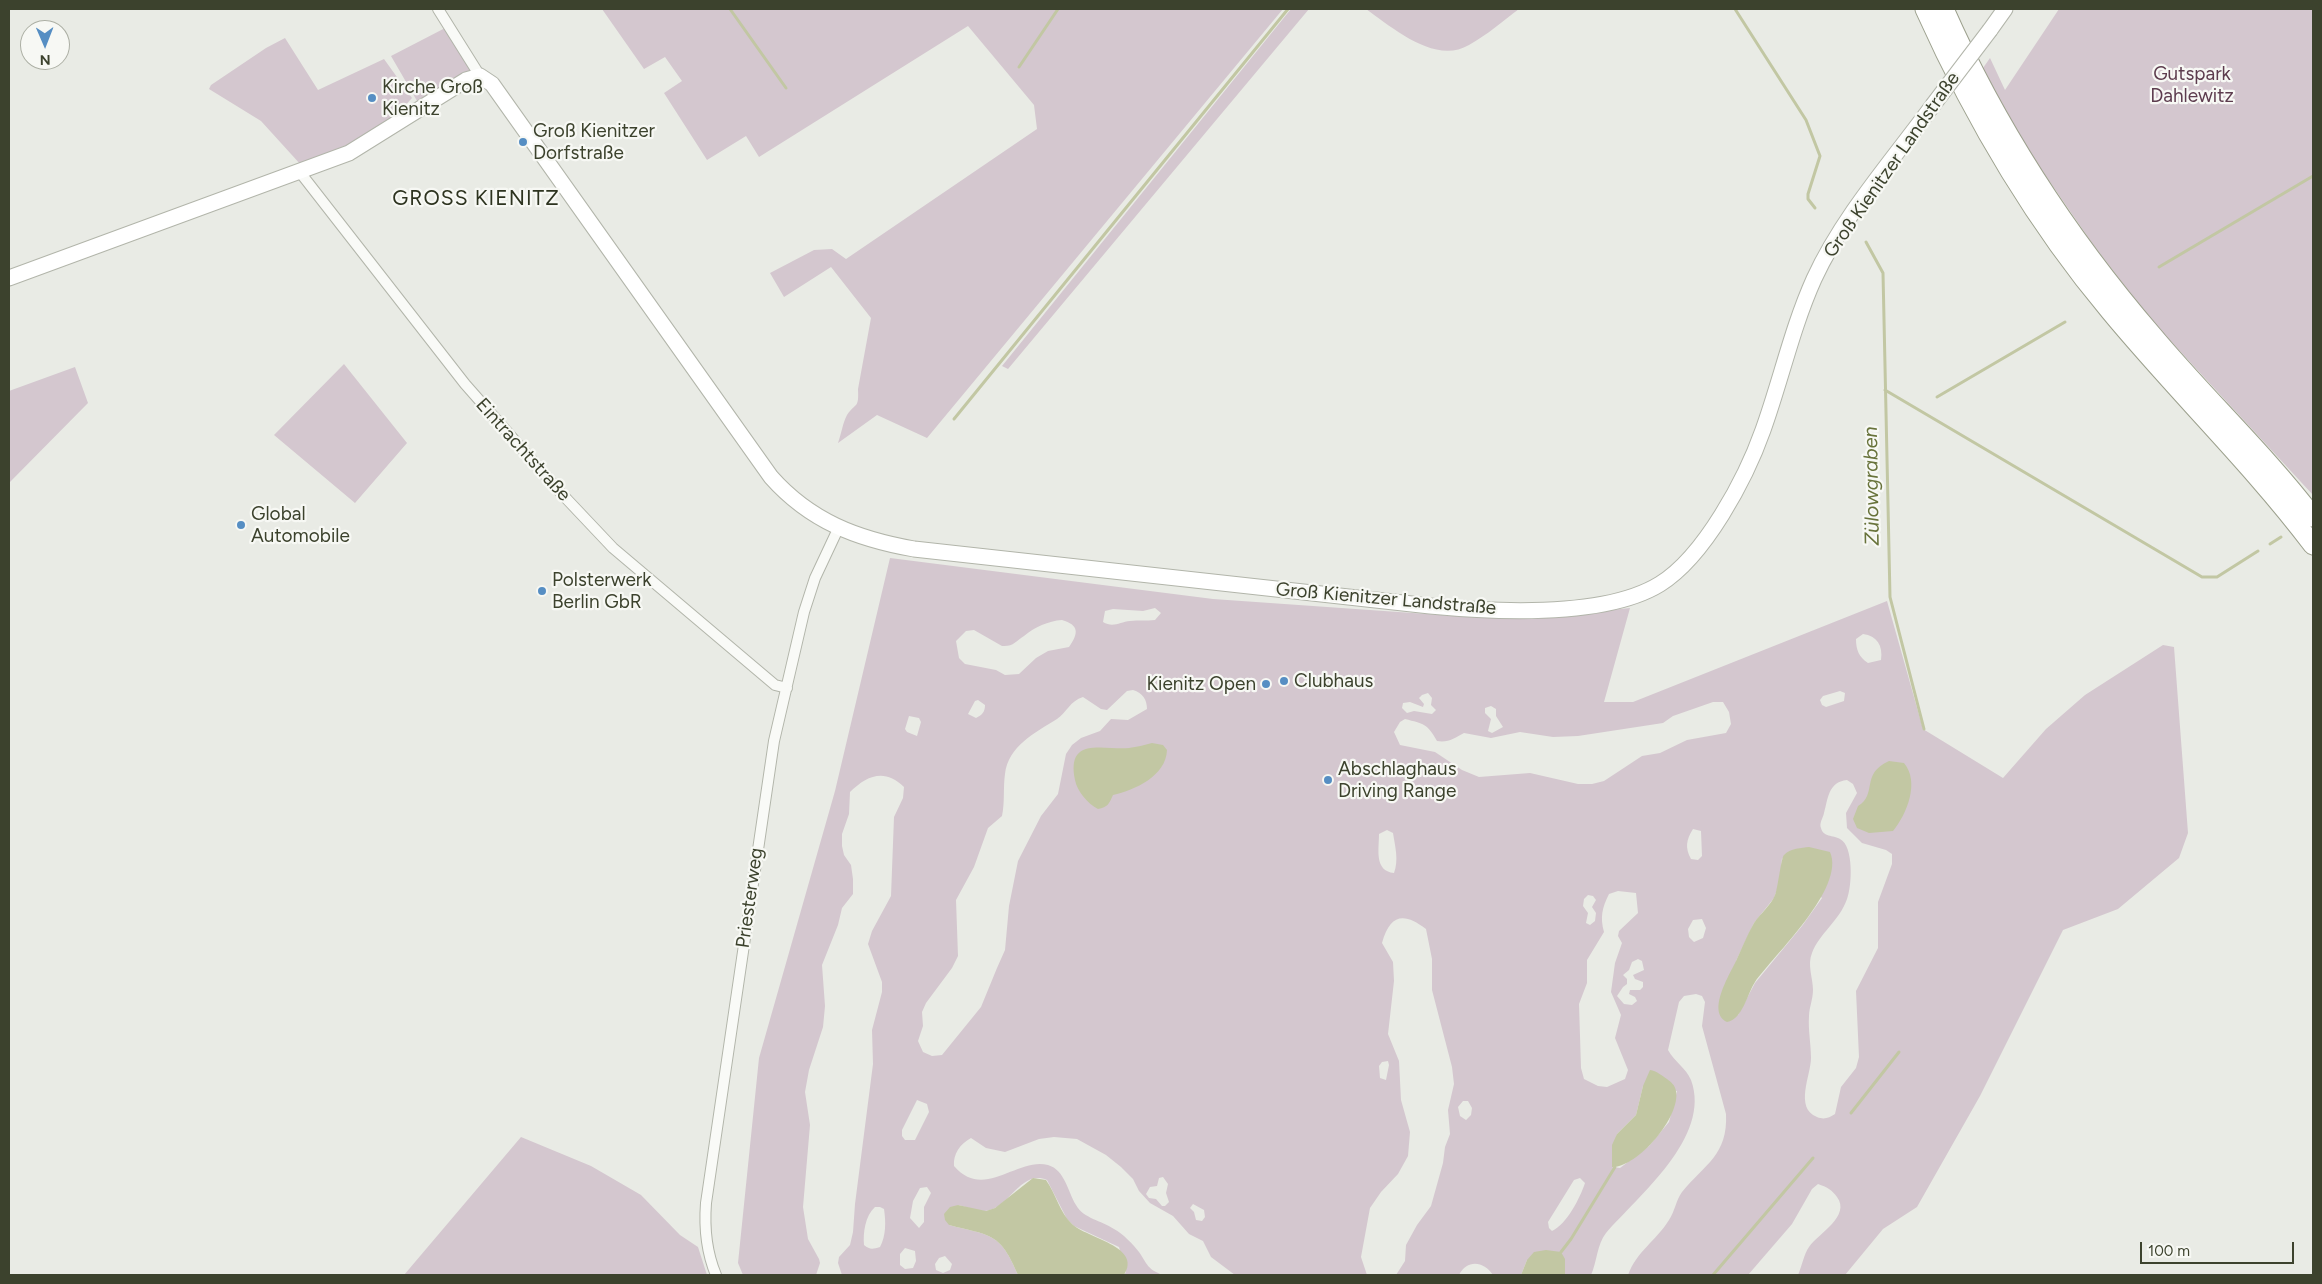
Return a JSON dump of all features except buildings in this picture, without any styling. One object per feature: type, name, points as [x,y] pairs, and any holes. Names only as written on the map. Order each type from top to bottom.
[{"type":"highway","points":[[1926,9],[1947,58],[1985,130],[2033,209],[2065,255],[2110,311],[2262,482],[2313,545]]},
{"type":"highway","points":[[1944,9],[1972,71],[2017,153],[2084,253],[2154,338],[2280,475],[2313,518]]},
{"type":"main road","name":"Groß Kienitzer Landstraße","points":[[838,529],[882,544],[956,554],[1454,608],[1516,610],[1588,606],[1627,599],[1647,591],[1673,575],[1689,560],[1711,530],[1731,496],[1762,433],[1795,329],[1824,260],[1845,225],[2005,9]]},
{"type":"main road","points":[[9,278],[349,153],[466,80],[480,76],[492,84],[770,477],[794,500],[838,529]]},
{"type":"street","points":[[438,9],[480,76]]},
{"type":"street","name":"Eintrachtstraße","points":[[299,171],[465,384],[613,548],[774,685],[787,688]]},
{"type":"street","name":"Priesterweg","points":[[716,1275],[706,1246],[704,1225],[706,1203],[769,767],[804,612],[814,578],[838,529]]},
{"type":"green space","points":[[602,9],[1283,9],[927,438],[877,415],[838,443],[847,415],[857,403],[871,318],[831,267],[784,297],[770,273],[814,250],[832,249],[846,259],[1037,129],[1034,105],[968,26],[759,157],[746,136],[707,160],[664,93],[682,81],[665,57],[644,69]]},
{"type":"green space","points":[[1291,9],[1309,9],[1008,369],[1002,366]]},
{"type":"green space","points":[[1366,9],[1519,9],[1469,45],[1456,50],[1442,50],[1415,42]]},
{"type":"green space","name":"Gutspark Dahlewitz","points":[[2059,9],[2313,9],[2313,495],[2165,335],[2128,290],[2092,243],[2023,143],[1983,68],[1990,58],[2005,90]]},
{"type":"green space","points":[[449,26],[477,73],[420,106],[391,56]]},
{"type":"green space","points":[[285,38],[318,90],[384,59],[412,98],[389,120],[361,138],[301,165],[261,121],[209,89],[211,85],[266,48]]},
{"type":"green space","points":[[344,364],[407,443],[355,503],[274,435]]},
{"type":"green space","points":[[75,367],[88,403],[10,482],[9,391]]},
{"type":"green space","points":[[890,558],[1213,599],[1484,618],[1543,617],[1630,608],[1604,702],[1633,702],[1887,601],[1923,729],[2003,778],[2046,729],[2085,695],[2163,645],[2174,647],[2188,833],[2179,858],[2118,909],[2063,930],[1980,1096],[1917,1207],[1883,1229],[1845,1275],[1798,1275],[1809,1247],[1832,1224],[1840,1211],[1837,1197],[1829,1189],[1818,1184],[1812,1189],[1792,1224],[1748,1275],[1628,1275],[1636,1259],[1669,1220],[1682,1192],[1719,1149],[1726,1128],[1726,1114],[1702,1026],[1705,1002],[1702,996],[1696,994],[1684,996],[1679,1002],[1668,1050],[1691,1080],[1695,1101],[1691,1123],[1682,1144],[1668,1164],[1603,1237],[1591,1275],[1565,1275],[1565,1259],[1527,1260],[1521,1275],[1493,1275],[1485,1267],[1471,1264],[1466,1266],[1459,1275],[1396,1275],[1405,1261],[1406,1245],[1417,1225],[1431,1206],[1443,1163],[1445,1147],[1450,1134],[1448,1110],[1454,1084],[1452,1067],[1432,990],[1432,959],[1426,929],[1405,918],[1394,921],[1389,926],[1382,943],[1393,962],[1394,981],[1388,1034],[1399,1061],[1401,1100],[1410,1132],[1408,1156],[1398,1174],[1381,1192],[1370,1208],[1361,1257],[1367,1275],[1235,1275],[1211,1257],[1203,1241],[1189,1234],[1173,1216],[1150,1203],[1139,1191],[1133,1179],[1106,1155],[1077,1139],[1054,1137],[1039,1139],[1005,1152],[986,1148],[971,1138],[958,1150],[954,1166],[965,1176],[977,1179],[1001,1176],[1036,1164],[1048,1165],[1054,1168],[1062,1176],[1079,1210],[1109,1226],[1128,1239],[1151,1269],[1163,1275],[1124,1275],[1126,1272],[1119,1247],[1074,1226],[1067,1219],[1047,1180],[1038,1178],[1022,1184],[994,1209],[982,1211],[958,1205],[949,1225],[985,1234],[999,1243],[1012,1261],[1018,1275],[842,1275],[838,1263],[839,1257],[850,1245],[853,1232],[873,1064],[872,1030],[882,992],[882,982],[868,944],[872,931],[891,896],[894,817],[903,798],[904,787],[890,777],[876,776],[863,781],[850,792],[849,814],[842,834],[842,846],[844,855],[851,865],[853,894],[842,908],[838,925],[822,965],[825,1006],[823,1027],[809,1070],[805,1092],[810,1125],[803,1207],[808,1239],[820,1263],[816,1275],[743,1275],[738,1263],[759,1058],[835,791]],"holes":[[[1155,608],[1161,613],[1155,620],[1130,621],[1110,625],[1103,622],[1105,611],[1113,609],[1143,611]],[[1062,620],[1068,622],[1076,630],[1075,638],[1069,647],[1048,651],[1036,658],[1019,674],[1005,675],[996,670],[965,664],[959,658],[956,641],[966,631],[974,630],[1002,646],[1009,646],[1042,625]],[[1863,634],[1868,635],[1878,642],[1881,650],[1881,660],[1868,663],[1860,656],[1857,650],[1856,639]],[[1133,690],[1144,697],[1147,709],[1128,720],[1111,719],[1100,731],[1081,738],[1072,745],[1066,754],[1058,794],[1041,816],[1018,861],[1009,906],[1005,950],[981,1007],[942,1055],[932,1056],[923,1052],[918,1041],[923,1026],[922,1012],[926,1003],[952,968],[958,956],[956,900],[974,867],[988,828],[1002,816],[1004,779],[1007,764],[1011,755],[1024,741],[1057,719],[1075,701],[1083,697],[1101,709],[1107,710],[1127,691]],[[1840,691],[1845,693],[1844,701],[1826,707],[1822,705],[1820,700],[1823,696]],[[1428,693],[1432,698],[1431,705],[1436,710],[1432,714],[1414,711],[1407,713],[1402,708],[1403,703],[1410,702],[1423,707],[1424,704],[1419,698]],[[978,700],[985,705],[984,711],[976,718],[968,714],[975,701]],[[1713,702],[1723,702],[1729,712],[1731,724],[1726,733],[1687,740],[1660,753],[1642,756],[1604,781],[1592,784],[1578,784],[1530,773],[1479,777],[1462,770],[1435,752],[1400,745],[1394,732],[1400,722],[1405,719],[1427,727],[1437,741],[1448,741],[1464,733],[1491,738],[1520,732],[1553,737],[1578,736],[1663,723],[1673,716]],[[1491,706],[1496,709],[1496,716],[1503,727],[1492,733],[1488,731],[1491,719],[1485,713],[1485,708]],[[909,716],[919,718],[921,722],[917,736],[907,732],[905,729]],[[1847,780],[1853,784],[1857,793],[1846,813],[1847,828],[1862,843],[1886,850],[1892,854],[1892,864],[1878,902],[1878,948],[1856,991],[1859,1057],[1856,1068],[1841,1087],[1835,1114],[1820,1118],[1810,1113],[1805,1099],[1811,1058],[1809,1013],[1813,990],[1810,962],[1819,939],[1844,907],[1849,893],[1851,876],[1850,858],[1845,843],[1822,831],[1821,822],[1830,792],[1841,781]],[[1693,829],[1701,831],[1702,856],[1698,860],[1691,859],[1687,844]],[[1387,830],[1393,833],[1396,848],[1394,873],[1383,868],[1380,864],[1378,852],[1379,834]],[[1782,858],[1822,898],[1802,926],[1755,983],[1738,1015],[1736,961],[1754,923],[1774,898],[1780,881]],[[1618,891],[1636,893],[1638,913],[1619,931],[1618,936],[1622,943],[1615,963],[1611,992],[1621,1015],[1615,1038],[1628,1070],[1625,1079],[1607,1087],[1598,1086],[1584,1079],[1581,1068],[1579,1004],[1587,983],[1587,960],[1604,932],[1602,922],[1603,908],[1609,894]],[[1588,895],[1593,896],[1596,900],[1592,907],[1596,913],[1595,921],[1590,925],[1586,923],[1588,913],[1583,906],[1584,899]],[[1702,919],[1706,928],[1703,938],[1694,942],[1689,937],[1688,929],[1693,920]],[[1638,959],[1642,961],[1644,970],[1633,975],[1635,979],[1643,982],[1643,987],[1640,990],[1630,990],[1629,994],[1635,997],[1637,1001],[1632,1005],[1624,1004],[1617,996],[1627,984],[1627,979],[1623,975],[1629,970],[1632,962]],[[1388,1061],[1386,1080],[1380,1078],[1379,1066],[1382,1062]],[[1643,1086],[1677,1091],[1669,1122],[1649,1146],[1620,1168],[1612,1167],[1617,1134],[1636,1115]],[[917,1100],[927,1104],[929,1112],[915,1140],[905,1140],[902,1136],[902,1130]],[[1463,1101],[1468,1101],[1472,1108],[1471,1115],[1466,1120],[1460,1116],[1458,1107]],[[1163,1177],[1168,1184],[1166,1193],[1169,1202],[1162,1206],[1156,1199],[1149,1198],[1146,1194],[1150,1187],[1157,1186],[1159,1178]],[[1580,1178],[1585,1183],[1580,1196],[1568,1217],[1558,1228],[1552,1231],[1549,1228],[1548,1222],[1574,1180]],[[927,1187],[931,1193],[924,1207],[924,1222],[919,1228],[910,1218],[913,1201],[920,1188]],[[1193,1204],[1204,1210],[1205,1217],[1202,1221],[1196,1220],[1194,1212],[1190,1208]],[[875,1207],[884,1209],[885,1229],[880,1247],[872,1249],[864,1245],[865,1225]],[[905,1248],[915,1251],[916,1261],[913,1268],[905,1269],[900,1265],[900,1254]],[[945,1256],[952,1264],[950,1270],[943,1273],[936,1270],[935,1264],[939,1258]]]},
{"type":"green space","points":[[521,1137],[591,1166],[641,1195],[680,1235],[698,1247],[707,1275],[404,1275]]},
{"type":"shaded area","points":[[1152,743],[1163,745],[1167,750],[1161,767],[1155,774],[1131,790],[1113,795],[1108,805],[1104,807],[1098,809],[1090,804],[1078,788],[1075,780],[1074,766],[1076,757],[1081,751],[1098,747],[1138,747]]},
{"type":"shaded area","points":[[1889,761],[1904,763],[1909,771],[1911,779],[1910,798],[1903,816],[1893,831],[1869,833],[1857,828],[1853,819],[1858,806],[1867,796],[1875,772],[1880,766]]},
{"type":"shaded area","points":[[1809,847],[1830,852],[1832,867],[1828,884],[1806,920],[1755,982],[1741,1011],[1732,1020],[1727,1022],[1721,1017],[1719,1010],[1721,993],[1751,928],[1775,895],[1783,857],[1793,850]]},
{"type":"shaded area","points":[[1650,1070],[1655,1071],[1670,1081],[1675,1087],[1676,1102],[1672,1114],[1665,1127],[1645,1150],[1622,1165],[1612,1167],[1612,1145],[1617,1134],[1636,1115],[1643,1086]]},
{"type":"shaded area","points":[[1033,1178],[1046,1180],[1064,1214],[1072,1224],[1120,1250],[1126,1257],[1128,1265],[1124,1275],[1018,1275],[1012,1261],[999,1243],[985,1234],[949,1225],[945,1220],[944,1214],[950,1207],[958,1205],[986,1211],[995,1208]]},
{"type":"shaded area","points":[[1546,1250],[1561,1252],[1565,1259],[1565,1275],[1521,1275],[1527,1260],[1534,1252]]},
{"type":"waterway","points":[[730,9],[786,88]]},
{"type":"waterway","points":[[1019,67],[1058,9]]},
{"type":"waterway","points":[[954,419],[1288,9]]},
{"type":"waterway","name":"Zülowgraben","points":[[1735,9],[1806,120],[1820,156],[1808,194],[1808,199],[1815,208]]},
{"type":"waterway","points":[[2159,267],[2313,176]]},
{"type":"waterway","name":"Zülowgraben","points":[[1866,242],[1883,273],[1890,597],[1924,729]]},
{"type":"waterway","points":[[1937,397],[2065,322]]},
{"type":"waterway","points":[[1885,390],[2202,577],[2217,577],[2258,551]]},
{"type":"waterway","points":[[2270,544],[2281,537]]},
{"type":"waterway","points":[[1851,1113],[1899,1052]]},
{"type":"waterway","points":[[1713,1275],[1813,1158]]},
{"type":"waterway","points":[[1561,1252],[1615,1167]]},
{"type":"place","name":"Kirche Groß Kienitz","points":[[372,98]]},
{"type":"place","name":"Groß Kienitzer Dorfstraße","points":[[523,142]]},
{"type":"place","name":"Global Automobile","points":[[241,525]]},
{"type":"place","name":"Polsterwerk Berlin GbR","points":[[542,591]]},
{"type":"place","name":"Clubhaus","points":[[1284,681]]},
{"type":"place","name":"Kienitz Open","points":[[1266,684]]},
{"type":"place","name":"Abschlaghaus Driving Range","points":[[1328,780]]},
{"type":"district","name":"GROSS KIENITZ","points":[[476,199]]}]
